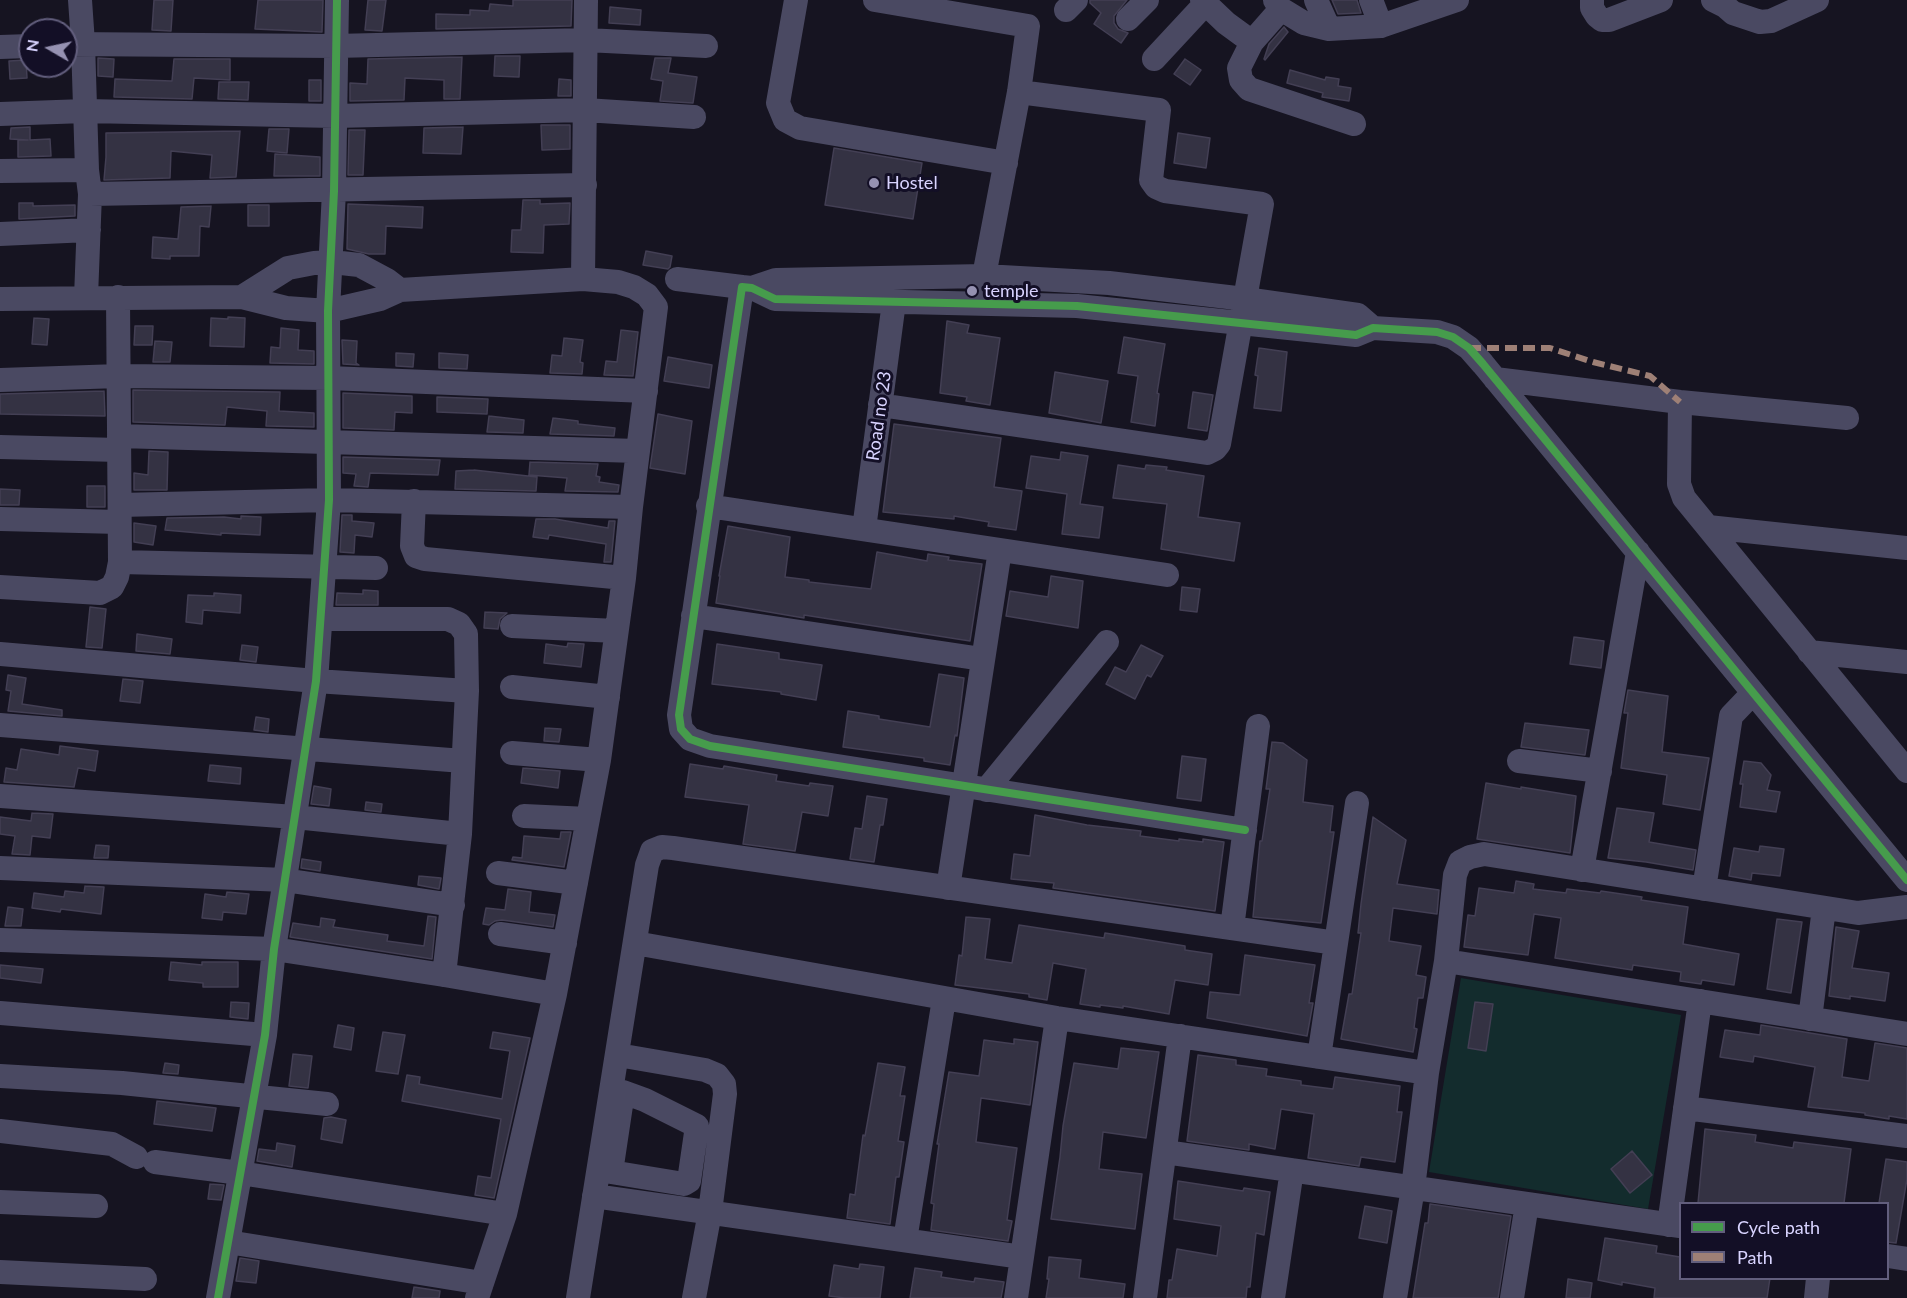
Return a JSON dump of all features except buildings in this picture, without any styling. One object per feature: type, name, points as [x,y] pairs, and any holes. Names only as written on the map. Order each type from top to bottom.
[{"type":"street","points":[[78,18],[80,0]]},
{"type":"street","points":[[218,1298],[265,1035],[274,949],[316,681],[322,619],[329,500],[328,310],[332,262],[337,0]]},
{"type":"street","points":[[583,279],[586,0]]},
{"type":"street","points":[[796,0],[778,103],[785,120],[800,128],[1006,163]]},
{"type":"street","points":[[875,0],[1028,26],[1019,92],[984,276],[982,303]]},
{"type":"street","points":[[1128,19],[1147,0]]},
{"type":"street","points":[[1316,0],[1329,29]]},
{"type":"street","points":[[1371,0],[1381,26]]},
{"type":"street","points":[[1354,124],[1249,89],[1240,80],[1239,68],[1252,42],[1278,4],[1304,23],[1329,29],[1381,26],[1430,4],[1457,0]]},
{"type":"street","points":[[1592,0],[1592,9],[1597,16],[1602,20],[1609,20],[1661,0]]},
{"type":"street","points":[[1713,0],[1733,13],[1760,22],[1771,21],[1817,0]]},
{"type":"street","points":[[1154,59],[1204,2],[1252,42]]},
{"type":"street","points":[[78,44],[335,46],[586,40],[706,46]]},
{"type":"street","points":[[0,47],[18,46]]},
{"type":"street","points":[[78,64],[85,111],[90,194],[86,297]]},
{"type":"street","points":[[880,405],[1207,453],[1219,444],[1262,204],[1165,191],[1156,187],[1151,180],[1158,110],[1019,92]]},
{"type":"street","points":[[0,114],[85,111],[335,116],[585,110],[694,117]]},
{"type":"street","points":[[0,171],[87,170]]},
{"type":"street","points":[[90,194],[585,185]]},
{"type":"street","points":[[0,234],[89,230]]},
{"type":"street","points":[[242,297],[288,268],[332,262],[359,266],[387,280],[400,290]]},
{"type":"street","points":[[747,287],[776,280],[984,276],[1109,283],[1358,315],[1373,328]]},
{"type":"street","points":[[0,299],[242,297],[286,308],[328,310],[380,299],[400,290],[583,279],[618,282],[634,287],[652,300],[656,307],[624,578],[599,760],[555,994],[505,1214],[479,1291],[228,1242]]},
{"type":"street","points":[[677,279],[747,287],[775,299],[1077,306],[1356,335],[1373,328],[1437,332],[1453,338],[1469,348],[1495,379],[1907,880]]},
{"type":"street","points":[[747,287],[708,506],[679,715],[681,729],[690,739],[710,746],[1245,830]]},
{"type":"street","points":[[0,587],[100,593],[112,587],[117,577],[120,562],[118,297]]},
{"type":"street","name":"Road no 23","points":[[864,529],[894,302]]},
{"type":"street","points":[[0,380],[119,376],[330,378],[646,391]]},
{"type":"street","points":[[1495,379],[1680,402],[1847,418]]},
{"type":"street","points":[[1680,402],[1679,484],[1684,498],[1907,771]]},
{"type":"street","points":[[0,447],[119,443],[329,441],[638,451]]},
{"type":"street","points":[[0,519],[329,500],[631,507]]},
{"type":"street","points":[[414,501],[412,546],[416,556],[425,559],[624,578]]},
{"type":"street","points":[[708,506],[1167,575]]},
{"type":"street","points":[[1708,527],[1907,548]]},
{"type":"street","points":[[948,888],[975,787],[982,659],[1000,550]]},
{"type":"street","points":[[1582,870],[1638,552]]},
{"type":"street","points":[[120,562],[376,568]]},
{"type":"street","points":[[693,616],[982,659]]},
{"type":"street","points":[[322,619],[439,618],[459,624],[466,634],[467,691],[460,834],[444,975]]},
{"type":"street","points":[[512,626],[616,631]]},
{"type":"street","points":[[975,787],[1107,642]]},
{"type":"street","points":[[1809,652],[1907,662]]},
{"type":"street","points":[[0,654],[316,681],[467,691]]},
{"type":"street","points":[[512,687],[608,697]]},
{"type":"street","points":[[1704,889],[1731,717],[1752,694]]},
{"type":"street","points":[[0,725],[463,761]]},
{"type":"street","points":[[1232,928],[1258,726]]},
{"type":"street","points":[[512,753],[599,760]]},
{"type":"street","points":[[1519,761],[1600,771]]},
{"type":"street","points":[[0,796],[296,817],[460,834]]},
{"type":"street","points":[[1319,1057],[1357,803]]},
{"type":"street","points":[[524,816],[588,819]]},
{"type":"street","points":[[578,1298],[594,1196],[609,1148],[616,1101],[618,1055],[646,865],[652,851],[662,847],[1336,943]]},
{"type":"street","points":[[1395,1298],[1413,1188],[1427,1073],[1446,961],[1455,875],[1460,862],[1470,857],[1484,855],[1858,913],[1907,907]]},
{"type":"street","points":[[0,868],[284,880],[453,905]]},
{"type":"street","points":[[498,873],[576,883]]},
{"type":"street","points":[[1810,1019],[1824,908]]},
{"type":"street","points":[[500,934],[565,943]]},
{"type":"street","points":[[0,940],[274,949],[555,994]]},
{"type":"street","points":[[635,944],[1057,1018],[1427,1073]]},
{"type":"street","points":[[1446,961],[1907,1034]]},
{"type":"street","points":[[905,1240],[944,999]]},
{"type":"street","points":[[1165,1152],[1675,1226],[1685,1108],[1700,1001]]},
{"type":"street","points":[[0,1013],[265,1035]]},
{"type":"street","points":[[1016,1298],[1057,1018]]},
{"type":"street","points":[[1145,1298],[1180,1036]]},
{"type":"street","points":[[618,1055],[705,1070],[717,1076],[724,1084],[725,1094],[710,1212],[694,1298]]},
{"type":"street","points":[[0,1076],[122,1083],[327,1104]]},
{"type":"street","points":[[609,1148],[611,1172],[684,1184],[689,1181],[697,1126],[645,1100],[623,1092],[616,1101]]},
{"type":"street","points":[[1685,1108],[1907,1136]]},
{"type":"street","points":[[0,1131],[112,1144],[146,1160],[505,1214]]},
{"type":"street","points":[[1273,1298],[1292,1170]]},
{"type":"street","points":[[594,1196],[1022,1257]]},
{"type":"street","points":[[0,1202],[96,1206]]},
{"type":"street","points":[[1512,1298],[1527,1204]]},
{"type":"street","points":[[1889,1256],[1907,1259]]},
{"type":"street","points":[[0,1272],[145,1279]]},
{"type":"street","points":[[1816,1298],[1818,1280]]},
{"type":"green space","points":[[1461,978],[1681,1015],[1648,1209],[1429,1172]]},
{"type":"marked path","points":[[1469,348],[1550,348],[1593,362],[1650,376],[1680,402]]},
{"type":"cycle path","points":[[218,1298],[265,1035],[274,949],[316,681],[329,500],[328,311],[334,191],[337,0]]},
{"type":"cycle path","points":[[1245,830],[710,746],[690,739],[681,729],[679,715],[742,287],[752,288],[775,299],[1077,306],[1356,335],[1373,328],[1437,332],[1453,337],[1469,348],[1483,364],[1907,880]]},
{"type":"place","name":"Hostel","points":[[874,183]]},
{"type":"place","name":"temple","points":[[972,291]]}]
